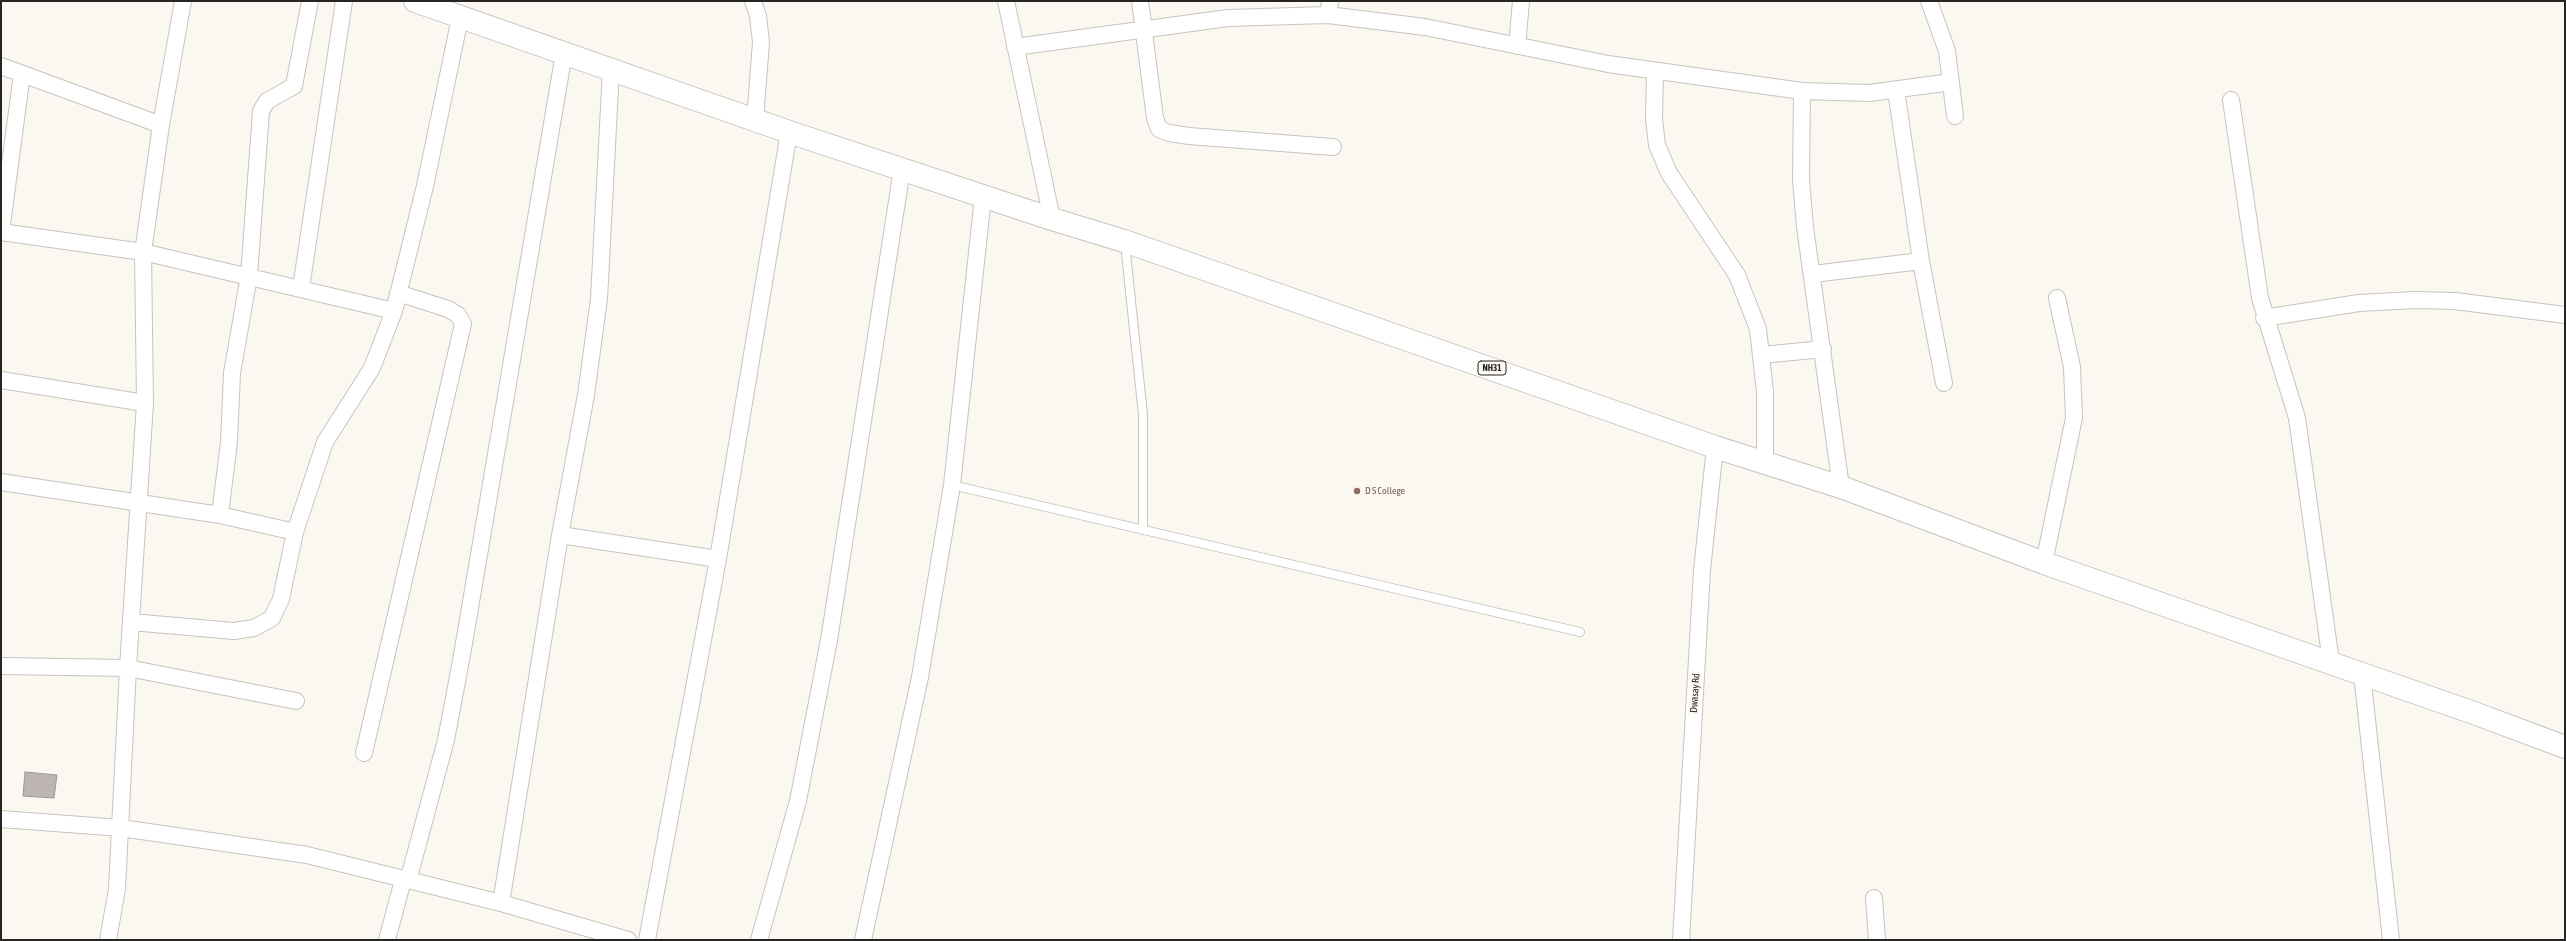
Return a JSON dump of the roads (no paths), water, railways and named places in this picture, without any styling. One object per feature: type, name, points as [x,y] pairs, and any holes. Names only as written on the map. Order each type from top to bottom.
[{"type":"highway","name":"NH31","points":[[415,1],[460,18],[611,68],[789,132],[983,197],[1124,241],[1715,446],[1841,487],[2044,563],[2331,662],[2565,747]]},
{"type":"street","points":[[108,940],[117,889],[128,668],[140,503],[145,403],[143,252],[161,125],[183,1]]},
{"type":"street","points":[[220,514],[229,442],[232,373],[249,276],[261,111],[268,101],[294,86],[310,1]]},
{"type":"street","points":[[301,288],[344,1]]},
{"type":"street","points":[[753,1],[758,16],[761,42],[755,120]]},
{"type":"street","points":[[1006,1],[1052,219]]},
{"type":"street","points":[[1140,1],[1155,118],[1159,129],[1170,134],[1189,136],[1333,147]]},
{"type":"street","points":[[1517,46],[1521,1]]},
{"type":"street","points":[[1929,1],[1946,44],[1955,116]]},
{"type":"street","points":[[1015,46],[1143,28],[1329,8],[1656,72],[1802,91],[1869,92],[1896,90],[1951,82]]},
{"type":"street","points":[[131,622],[234,631],[254,628],[272,618],[281,600],[295,532],[325,442],[372,368],[394,312],[425,186],[460,18]]},
{"type":"street","points":[[387,940],[406,880],[446,740],[461,663],[564,53]]},
{"type":"street","points":[[1,66],[161,125]]},
{"type":"street","points":[[500,903],[560,535],[586,395],[599,299],[611,68]]},
{"type":"street","points":[[1656,72],[1654,119],[1657,145],[1669,173],[1737,275],[1758,329],[1762,355],[1765,463]]},
{"type":"street","points":[[22,74],[1,232],[143,252],[301,288],[394,312]]},
{"type":"street","points":[[1896,90],[1921,261],[1944,382]]},
{"type":"street","points":[[1802,91],[1801,180],[1805,227],[1813,274],[1841,487]]},
{"type":"street","points":[[2231,100],[2255,269],[2264,318],[2296,418],[2331,662]]},
{"type":"street","points":[[647,940],[718,559],[789,132]]},
{"type":"street","points":[[759,940],[798,801],[826,656],[902,169]]},
{"type":"street","points":[[863,940],[920,677],[952,485],[983,197]]},
{"type":"street","points":[[1813,274],[1921,261]]},
{"type":"street","points":[[364,753],[463,324],[458,315],[448,309],[398,293]]},
{"type":"street","points":[[2044,563],[2069,445],[2074,404],[2072,367],[2057,298]]},
{"type":"street","points":[[2264,318],[2359,303],[2415,300],[2455,301],[2565,315]]},
{"type":"street","points":[[1762,355],[1823,349]]},
{"type":"street","points":[[1,380],[145,403]]},
{"type":"street","name":"Dwasay Rd","points":[[1681,940],[1702,570],[1715,446]]},
{"type":"street","points":[[1,482],[220,514],[295,532]]},
{"type":"street","points":[[560,535],[718,559]]},
{"type":"street","points":[[1,666],[128,668],[296,701]]},
{"type":"street","points":[[2362,674],[2391,940]]},
{"type":"street","points":[[1,819],[121,828],[307,855],[500,903],[628,940]]},
{"type":"street","points":[[1874,898],[1877,940]]},
{"type":"lane","points":[[1124,241],[1143,415],[1143,529]]},
{"type":"lane","points":[[952,485],[1580,632]]},
{"type":"place","name":"D S College","points":[[1357,491]]}]
